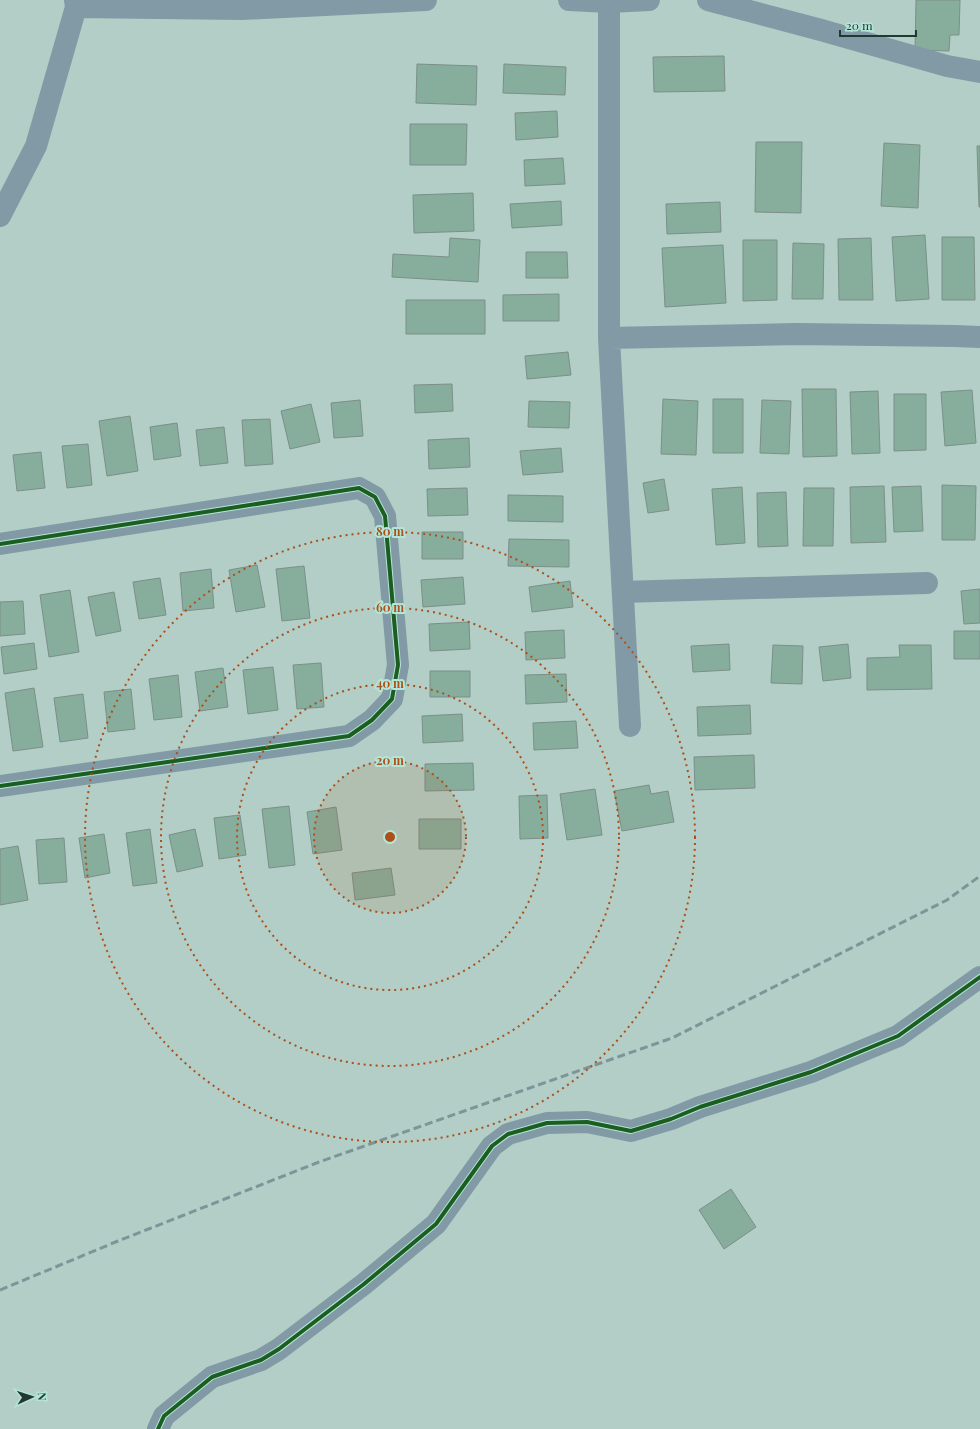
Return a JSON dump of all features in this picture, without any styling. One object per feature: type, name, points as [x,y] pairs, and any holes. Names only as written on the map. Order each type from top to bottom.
[{"type":"street","points":[[0,216],[36,146],[76,4],[242,5],[426,0]]},
{"type":"street","points":[[568,0],[609,2],[649,0]]},
{"type":"street","points":[[708,0],[947,66],[980,72]]},
{"type":"street","points":[[609,2],[609,338],[630,726]]},
{"type":"street","points":[[609,338],[797,334],[980,337]]},
{"type":"street","points":[[0,544],[359,488],[375,497],[385,516],[398,665],[392,699],[372,720],[349,736],[0,786]]},
{"type":"street","points":[[623,592],[927,583]]},
{"type":"street","points":[[158,1429],[164,1416],[212,1377],[261,1360],[280,1349],[364,1284],[436,1224],[492,1146],[508,1134],[547,1123],[587,1122],[631,1131],[671,1119],[700,1107],[811,1072],[898,1036],[980,978]]},
{"type":"building","points":[[916,0],[960,0],[959,35],[950,35],[949,51],[915,50]]},
{"type":"building","points":[[724,56],[725,91],[654,92],[653,57]]},
{"type":"building","points":[[417,64],[477,66],[476,105],[416,103]]},
{"type":"building","points":[[504,64],[566,67],[565,95],[503,93]]},
{"type":"building","points":[[557,111],[558,137],[516,140],[515,113]]},
{"type":"building","points":[[410,124],[467,124],[466,165],[410,165]]},
{"type":"building","points":[[756,142],[802,142],[801,213],[755,212]]},
{"type":"building","points":[[884,143],[920,145],[918,208],[881,206]]},
{"type":"building","points":[[977,146],[980,146],[980,207],[979,207]]},
{"type":"building","points":[[563,158],[565,184],[525,186],[524,160]]},
{"type":"building","points":[[473,193],[474,231],[414,233],[413,195]]},
{"type":"building","points":[[561,201],[562,225],[512,228],[510,204]]},
{"type":"building","points":[[720,202],[721,232],[667,234],[666,204]]},
{"type":"building","points":[[925,235],[929,299],[896,301],[892,237]]},
{"type":"building","points":[[942,237],[974,237],[975,300],[942,300]]},
{"type":"building","points":[[450,238],[480,240],[478,282],[392,277],[393,254],[449,257]]},
{"type":"building","points":[[871,238],[873,300],[839,300],[838,239]]},
{"type":"building","points":[[743,240],[777,240],[777,300],[743,301]]},
{"type":"building","points":[[793,243],[824,244],[823,299],[792,299]]},
{"type":"building","points":[[723,245],[726,303],[665,307],[662,248]]},
{"type":"building","points":[[526,252],[567,252],[568,278],[526,278]]},
{"type":"building","points":[[559,294],[559,321],[503,321],[503,295]]},
{"type":"building","points":[[406,300],[485,300],[485,334],[406,334]]},
{"type":"building","points":[[568,352],[571,375],[527,379],[525,356]]},
{"type":"building","points":[[452,384],[453,411],[415,413],[414,385]]},
{"type":"building","points":[[802,389],[836,389],[837,456],[803,457]]},
{"type":"building","points":[[972,390],[976,443],[945,446],[941,392]]},
{"type":"building","points":[[878,391],[880,453],[852,454],[850,392]]},
{"type":"building","points":[[894,394],[926,394],[926,450],[894,451]]},
{"type":"building","points":[[663,399],[698,401],[696,455],[661,454]]},
{"type":"building","points":[[713,399],[743,399],[743,453],[713,453]]},
{"type":"building","points":[[360,400],[363,436],[334,438],[331,403]]},
{"type":"building","points":[[762,400],[791,401],[789,454],[760,453]]},
{"type":"building","points":[[529,401],[570,402],[569,428],[528,427]]},
{"type":"building","points":[[311,404],[320,442],[290,449],[281,411]]},
{"type":"building","points":[[130,416],[138,471],[107,476],[99,421]]},
{"type":"building","points":[[270,419],[273,464],[245,466],[242,420]]},
{"type":"building","points":[[177,423],[181,456],[154,460],[150,427]]},
{"type":"building","points":[[224,427],[228,463],[200,466],[196,430]]},
{"type":"building","points":[[469,438],[470,467],[429,469],[428,440]]},
{"type":"building","points":[[88,444],[92,485],[67,488],[62,446]]},
{"type":"building","points":[[561,448],[563,472],[523,475],[520,451]]},
{"type":"building","points":[[41,452],[45,488],[17,491],[13,455]]},
{"type":"building","points":[[664,479],[669,510],[648,513],[643,483]]},
{"type":"building","points":[[942,485],[976,486],[975,540],[942,540]]},
{"type":"building","points":[[884,486],[886,542],[851,543],[850,487]]},
{"type":"building","points":[[921,486],[923,531],[894,532],[892,487]]},
{"type":"building","points":[[742,487],[745,543],[716,545],[712,489]]},
{"type":"building","points":[[467,488],[468,515],[428,516],[427,489]]},
{"type":"building","points":[[804,488],[834,488],[833,546],[803,546]]},
{"type":"building","points":[[786,492],[788,546],[758,547],[757,493]]},
{"type":"building","points":[[508,495],[563,496],[563,522],[508,521]]},
{"type":"building","points":[[422,532],[463,532],[463,559],[422,559]]},
{"type":"building","points":[[509,539],[569,540],[569,567],[508,566]]},
{"type":"building","points":[[257,565],[265,607],[236,612],[229,570]]},
{"type":"building","points":[[304,566],[310,618],[282,621],[276,569]]},
{"type":"building","points":[[211,569],[214,608],[183,611],[180,573]]},
{"type":"building","points":[[463,577],[465,604],[423,607],[421,580]]},
{"type":"building","points":[[160,578],[166,615],[139,619],[133,582]]},
{"type":"building","points":[[570,581],[573,607],[532,612],[529,587]]},
{"type":"building","points":[[980,589],[980,623],[964,624],[961,591]]},
{"type":"building","points":[[70,590],[79,652],[49,657],[40,595]]},
{"type":"building","points":[[114,592],[121,631],[96,636],[88,597]]},
{"type":"building","points":[[23,601],[25,634],[0,636],[0,602]]},
{"type":"building","points":[[469,622],[470,649],[430,651],[429,624]]},
{"type":"building","points":[[564,630],[565,658],[526,660],[525,632]]},
{"type":"building","points":[[954,631],[980,631],[980,659],[954,659]]},
{"type":"building","points":[[34,643],[37,669],[4,674],[1,647]]},
{"type":"building","points":[[729,644],[730,670],[693,672],[691,646]]},
{"type":"building","points":[[848,644],[851,678],[823,681],[819,647]]},
{"type":"building","points":[[773,645],[803,646],[802,684],[771,683]]},
{"type":"building","points":[[899,645],[931,645],[932,689],[867,690],[867,658],[900,657]]},
{"type":"building","points":[[321,663],[324,707],[297,709],[293,665]]},
{"type":"building","points":[[273,667],[278,710],[248,714],[243,670]]},
{"type":"building","points":[[223,668],[228,707],[200,711],[195,672]]},
{"type":"building","points":[[430,671],[470,671],[470,697],[430,697]]},
{"type":"building","points":[[566,674],[567,702],[526,704],[525,675]]},
{"type":"building","points":[[178,675],[182,717],[154,720],[149,679]]},
{"type":"building","points":[[34,688],[43,747],[13,751],[5,693]]},
{"type":"building","points":[[131,689],[135,729],[108,732],[104,692]]},
{"type":"building","points":[[83,694],[88,738],[60,742],[54,698]]},
{"type":"building","points":[[750,705],[751,734],[698,736],[697,707]]},
{"type":"building","points":[[462,714],[463,741],[423,743],[422,716]]},
{"type":"building","points":[[576,721],[578,748],[534,750],[533,723]]},
{"type":"building","points":[[754,755],[755,788],[695,790],[694,757]]},
{"type":"building","points":[[473,763],[474,790],[425,791],[425,764]]},
{"type":"building","points":[[649,785],[651,794],[668,791],[674,822],[622,831],[614,791]]},
{"type":"building","points":[[595,789],[602,835],[567,840],[560,794]]},
{"type":"building","points":[[547,795],[548,838],[520,839],[519,796]]},
{"type":"building","points":[[289,806],[295,865],[269,868],[262,809]]},
{"type":"building","points":[[336,807],[342,850],[313,854],[307,812]]},
{"type":"building","points":[[240,815],[246,855],[219,859],[214,818]]},
{"type":"building","points":[[419,819],[461,819],[461,849],[419,849]]},
{"type":"building","points":[[150,829],[157,883],[133,886],[126,833]]},
{"type":"building","points":[[195,829],[203,866],[177,872],[169,835]]},
{"type":"building","points":[[104,834],[110,873],[85,878],[79,838]]},
{"type":"building","points":[[64,838],[67,882],[39,884],[36,840]]},
{"type":"building","points":[[18,846],[28,900],[0,905],[0,849]]},
{"type":"building","points":[[391,868],[395,895],[355,900],[352,873]]},
{"type":"building","points":[[731,1189],[756,1227],[724,1249],[699,1210]]},
{"type":"railway","points":[[0,1290],[118,1241],[319,1162],[672,1038],[947,900],[980,876]]},
{"type":"cycle path","points":[[0,544],[359,488],[375,497],[385,516],[398,665],[392,699],[372,720],[349,736],[0,786]]},
{"type":"cycle path","points":[[158,1429],[164,1416],[212,1377],[261,1360],[279,1349],[364,1284],[436,1224],[492,1146],[508,1134],[547,1123],[587,1122],[631,1131],[671,1119],[700,1107],[811,1072],[898,1036],[980,977]]}]
